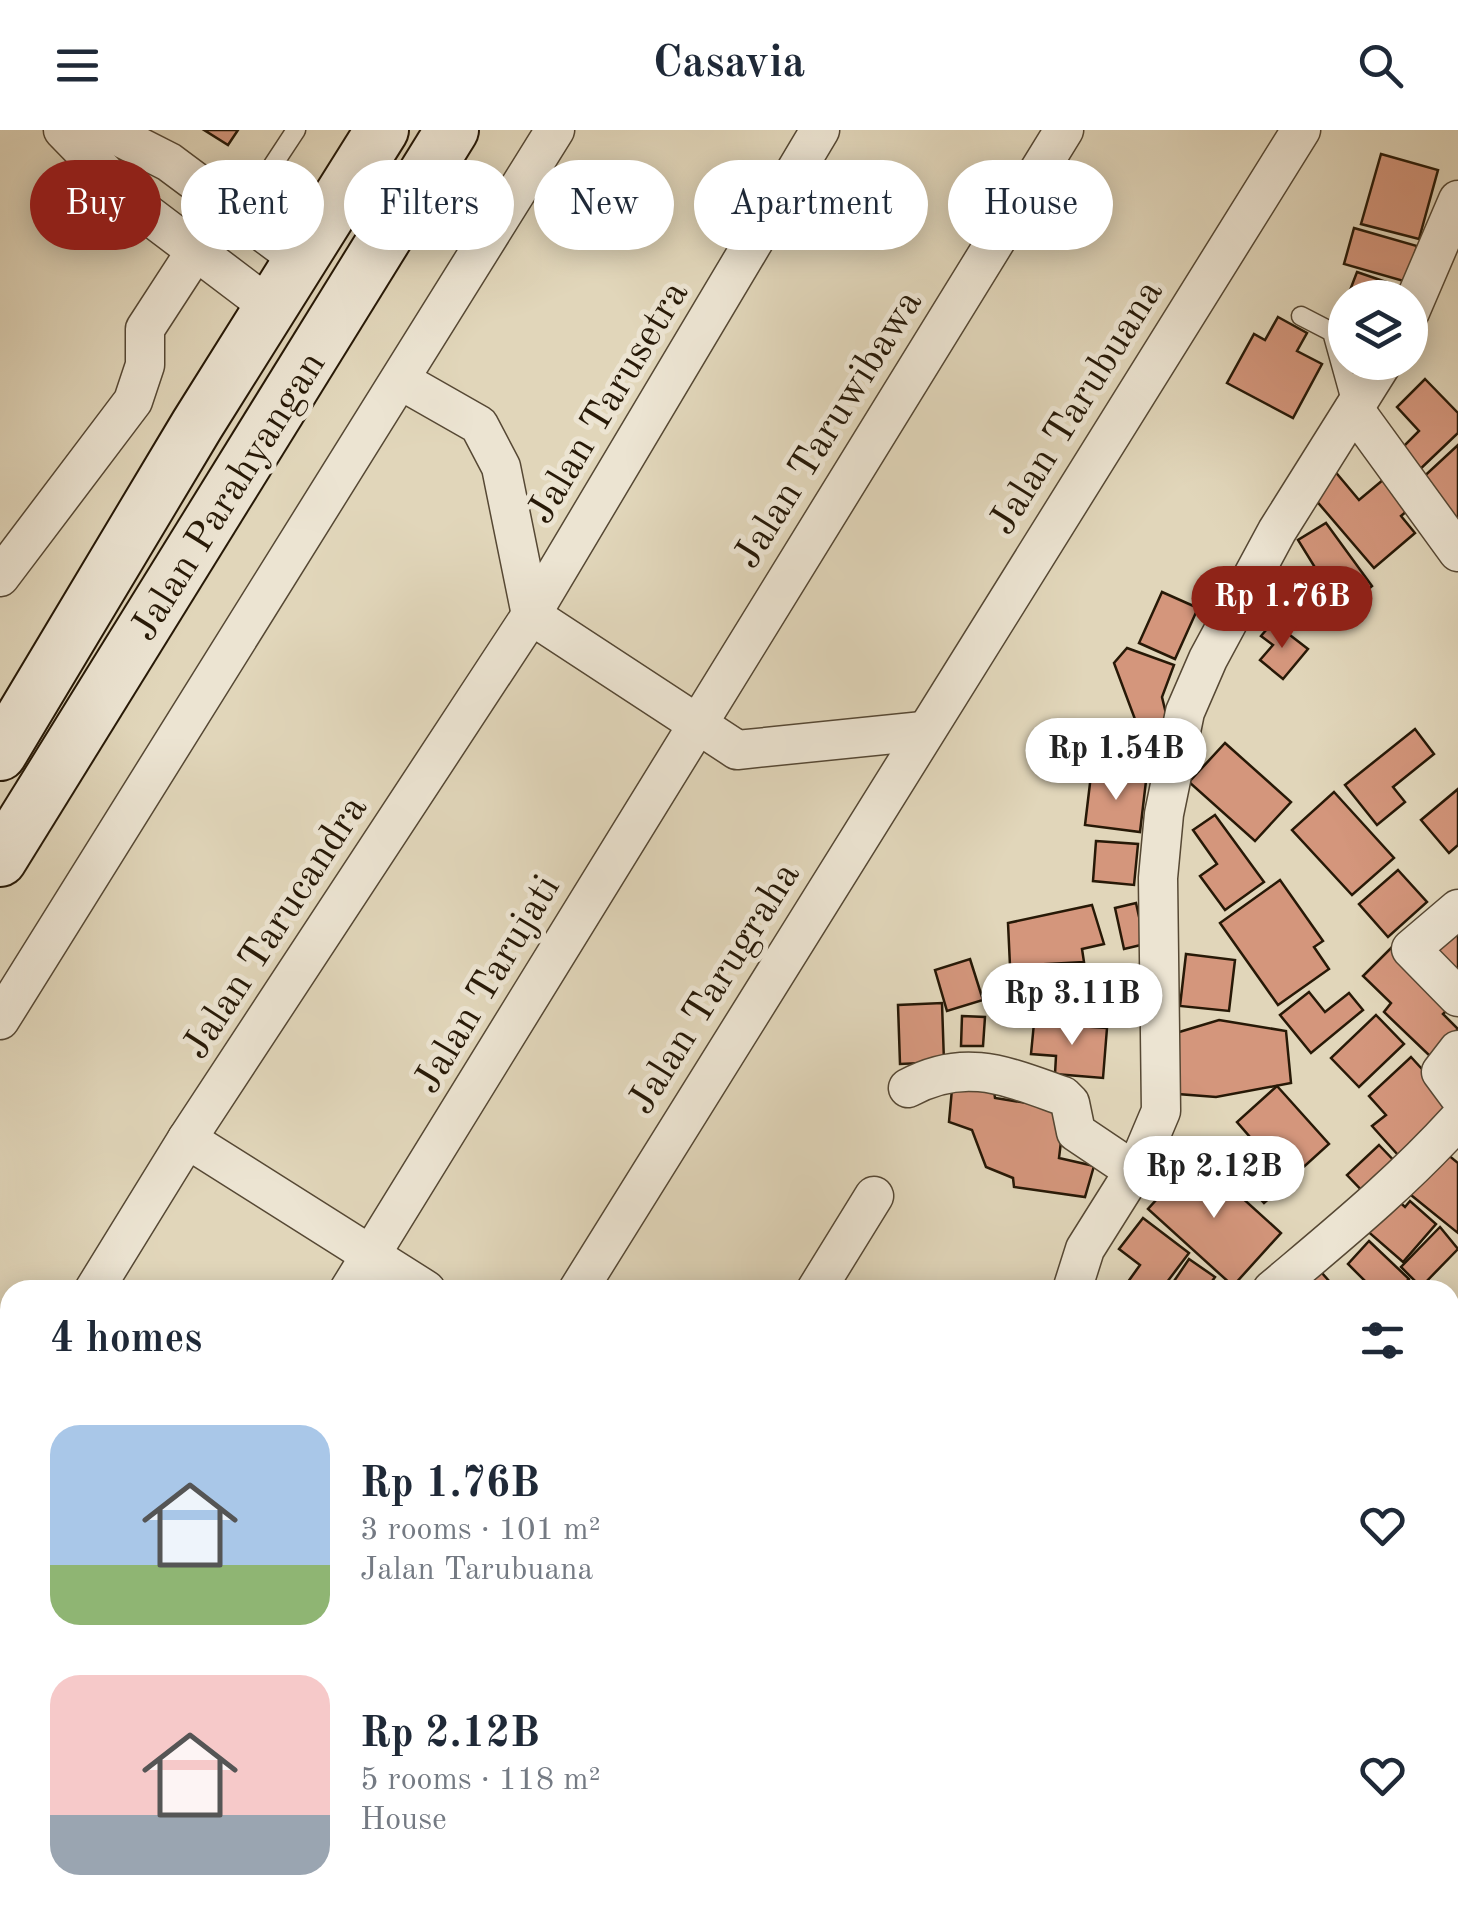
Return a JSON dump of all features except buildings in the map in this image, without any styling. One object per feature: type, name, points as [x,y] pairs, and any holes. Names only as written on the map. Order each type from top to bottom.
[{"type":"main road","name":"Jalan Parahyangan","points":[[0,754],[270,307],[382,130]]},
{"type":"main road","name":"Jalan Parahyangan","points":[[0,860],[452,130]]},
{"type":"street","points":[[63,130],[138,207],[270,307]]},
{"type":"street","points":[[106,130],[181,170]]},
{"type":"street","points":[[0,1020],[555,130]]},
{"type":"street","name":"Jalan Tarusetra","points":[[531,615],[820,130]]},
{"type":"street","name":"Jalan Taruwibawa","points":[[696,722],[1064,130]]},
{"type":"street","name":"Jalan Tarubuana","points":[[923,731],[1301,130]]},
{"type":"street","points":[[1424,280],[1458,200]]},
{"type":"street","points":[[286,250],[299,260]]},
{"type":"street","points":[[0,577],[132,401],[145,365],[145,329],[194,252]]},
{"type":"street","points":[[400,380],[479,424],[502,466],[531,615],[736,750],[923,731]]},
{"type":"street","points":[[1075,1280],[1085,1249],[1134,1171],[1161,1111],[1158,878],[1164,814],[1185,712],[1208,659],[1277,531],[1373,380]]},
{"type":"street","points":[[1354,409],[1458,552]]},
{"type":"street","name":"Jalan Tarucandra","points":[[100,1280],[187,1139],[531,615]]},
{"type":"street","name":"Jalan Tarujati","points":[[356,1280],[696,722]]},
{"type":"street","name":"Jalan Tarugraha","points":[[584,1280],[923,731]]},
{"type":"street","points":[[1458,909],[1411,949],[1458,997]]},
{"type":"street","points":[[1458,1050],[1441,1072],[1458,1094]]},
{"type":"street","points":[[908,1088],[926,1078],[970,1068],[1063,1096],[1070,1103],[1076,1132],[1134,1171]]},
{"type":"street","points":[[1285,1280],[1344,1234],[1411,1173],[1458,1120]]},
{"type":"street","points":[[187,1139],[410,1280]]},
{"type":"street","points":[[822,1280],[874,1196]]},
{"type":"lane","points":[[276,160],[296,130]]},
{"type":"lane","points":[[1301,316],[1332,332],[1354,409]]}]
